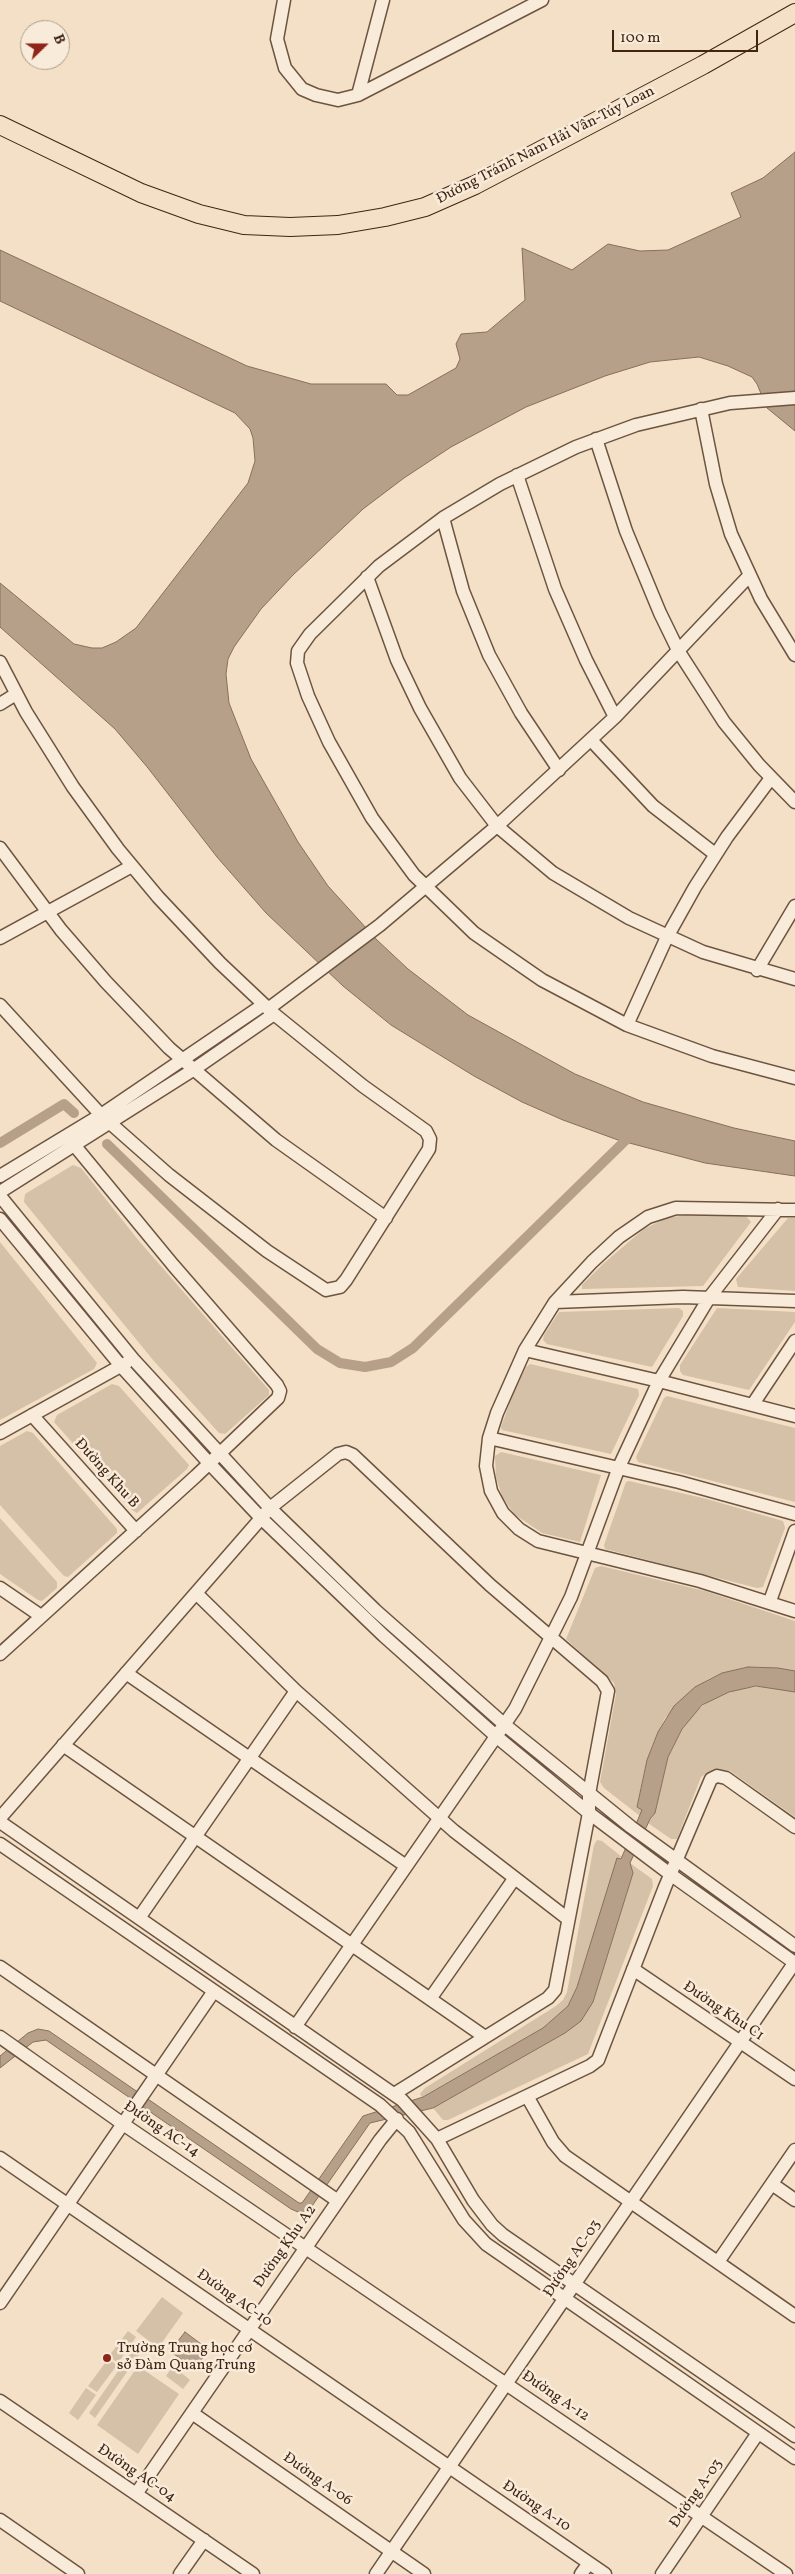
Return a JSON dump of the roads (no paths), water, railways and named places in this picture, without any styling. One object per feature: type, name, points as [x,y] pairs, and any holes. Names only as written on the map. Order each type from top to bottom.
[{"type":"highway","name":"Đường Tránh Nam Hải Vân-Túy Loan","points":[[0,125],[141,192],[199,214],[244,225],[290,227],[338,225],[385,217],[424,207],[475,185],[704,65],[795,13]]},
{"type":"street","points":[[284,0],[277,39],[281,58],[291,78],[302,89],[323,97],[343,99],[358,95],[542,0]]},
{"type":"street","points":[[358,95],[383,0]]},
{"type":"street","points":[[795,398],[751,401],[701,409],[636,425],[596,439],[516,475],[443,518],[393,554],[367,577],[305,640],[298,651],[298,670],[317,718],[357,792],[392,846],[425,888],[474,933],[519,965],[566,994],[627,1025],[712,1056],[795,1078]]},
{"type":"street","points":[[701,409],[722,508],[749,576],[795,655]]},
{"type":"street","points":[[596,439],[614,498],[636,558],[679,652],[724,722],[771,778],[795,802]]},
{"type":"street","points":[[516,475],[558,597],[586,660],[615,717]]},
{"type":"street","points":[[443,518],[463,591],[489,655],[521,713],[559,770]]},
{"type":"street","points":[[0,1192],[76,1146],[106,1119],[182,1061],[268,1009],[307,982],[425,888],[497,826],[615,717],[679,652],[749,576]]},
{"type":"street","points":[[367,577],[387,634],[420,708],[460,778],[497,826],[533,858],[576,888],[629,918],[703,952],[757,970],[795,979]]},
{"type":"street","points":[[0,662],[16,694],[73,787],[132,866],[190,932],[268,1009],[355,1081],[423,1127],[429,1135],[430,1144],[427,1154],[344,1284],[336,1289],[326,1290],[217,1214],[106,1119],[0,1006]]},
{"type":"street","points":[[0,704],[16,694]]},
{"type":"street","points":[[591,740],[624,778],[653,806],[715,854]]},
{"type":"street","points":[[627,1025],[667,937],[715,854],[771,778]]},
{"type":"street","points":[[0,848],[47,913],[106,982],[182,1061],[276,1140],[386,1218]]},
{"type":"street","points":[[0,938],[132,866]]},
{"type":"street","points":[[757,970],[795,906]]},
{"type":"street","points":[[0,1176],[193,1070],[268,1009]]},
{"type":"street","points":[[76,1146],[173,1265],[279,1388],[278,1398],[136,1531]]},
{"type":"street","points":[[0,1196],[133,1359],[218,1453],[270,1508],[375,1610],[505,1725],[630,1827],[795,1946]]},
{"type":"street","points":[[795,1210],[778,1208],[686,1207],[658,1213],[638,1223],[608,1247],[555,1302],[525,1350],[506,1388],[489,1438],[486,1459],[487,1478],[496,1503],[510,1522],[538,1541],[700,1581],[770,1601],[795,1611]]},
{"type":"street","points":[[295,2027],[505,1725],[552,1638],[588,1554],[618,1467],[659,1381],[709,1298],[778,1208]]},
{"type":"street","points":[[0,1219],[121,1366],[209,1463],[261,1518],[384,1636],[497,1737],[589,1813],[670,1874],[795,1963]]},
{"type":"street","points":[[555,1302],[652,1298],[795,1301]]},
{"type":"street","points":[[753,1404],[795,1341]]},
{"type":"street","points":[[525,1350],[659,1381],[795,1416]]},
{"type":"street","points":[[0,1433],[133,1359]]},
{"type":"street","name":"Đường Khu B","points":[[0,1654],[136,1531],[32,1415]]},
{"type":"street","points":[[489,1438],[618,1467],[734,1496],[795,1514]]},
{"type":"street","points":[[0,1818],[270,1508],[338,1454],[350,1453],[445,1544],[607,1688],[589,1794],[589,1813],[557,1984],[553,1993],[398,2097]]},
{"type":"street","points":[[770,1601],[795,1531]]},
{"type":"street","points":[[0,1588],[41,1616]]},
{"type":"street","points":[[196,1593],[296,1692],[440,1818],[514,1879],[568,1919]]},
{"type":"street","points":[[126,1673],[406,1866]]},
{"type":"street","points":[[139,1918],[296,1692]]},
{"type":"street","points":[[64,1745],[485,2037]]},
{"type":"street","points":[[437,2139],[590,2066],[598,2060],[706,1784],[715,1776],[726,1778],[795,1827]]},
{"type":"street","points":[[0,1822],[398,2097],[417,2114],[437,2139],[473,2200],[492,2225],[515,2244],[795,2436]]},
{"type":"street","points":[[0,1844],[380,2105],[397,2119],[420,2147],[453,2204],[475,2233],[498,2254],[795,2458]]},
{"type":"street","points":[[430,1999],[514,1879]]},
{"type":"street","name":"Đường AC-03","points":[[376,2574],[795,1963]]},
{"type":"street","points":[[0,1967],[338,2201]]},
{"type":"street","name":"Đường Khu C1","points":[[633,1969],[795,2079]]},
{"type":"street","points":[[0,2303],[5,2286],[68,2205],[214,1991]]},
{"type":"street","name":"Đường AC-14","points":[[5,2040],[123,2124],[306,2247]]},
{"type":"street","points":[[527,2096],[561,2152],[795,2316]]},
{"type":"street","name":"Đường Khu A2","points":[[136,2494],[248,2329],[380,2140],[397,2119]]},
{"type":"street","points":[[718,2262],[795,2150]]},
{"type":"street","name":"Đường AC-10","points":[[0,2158],[449,2467]]},
{"type":"street","points":[[772,2184],[795,2200]]},
{"type":"street","name":"Đường A-12","points":[[306,2247],[786,2574]]},
{"type":"street","name":"Đường AC-04","points":[[0,2401],[253,2574]]},
{"type":"street","name":"Đường A-06","points":[[192,2412],[424,2574]]},
{"type":"street","name":"Đường A-03","points":[[662,2574],[758,2433]]},
{"type":"street","name":"Đường A-10","points":[[449,2467],[604,2574]]},
{"type":"street","points":[[0,2520],[78,2574]]},
{"type":"street","points":[[180,2574],[204,2540]]},
{"type":"street","points":[[581,2574],[589,2563]]},
{"type":"waterway","points":[[0,1143],[64,1104],[74,1113]]},
{"type":"waterway","points":[[107,1144],[317,1349],[340,1363],[365,1367],[391,1362],[413,1348],[633,1133]]},
{"type":"place","name":"Trường Trung học cơ sở Đàm Quang Trung","points":[[107,2358]]}]
